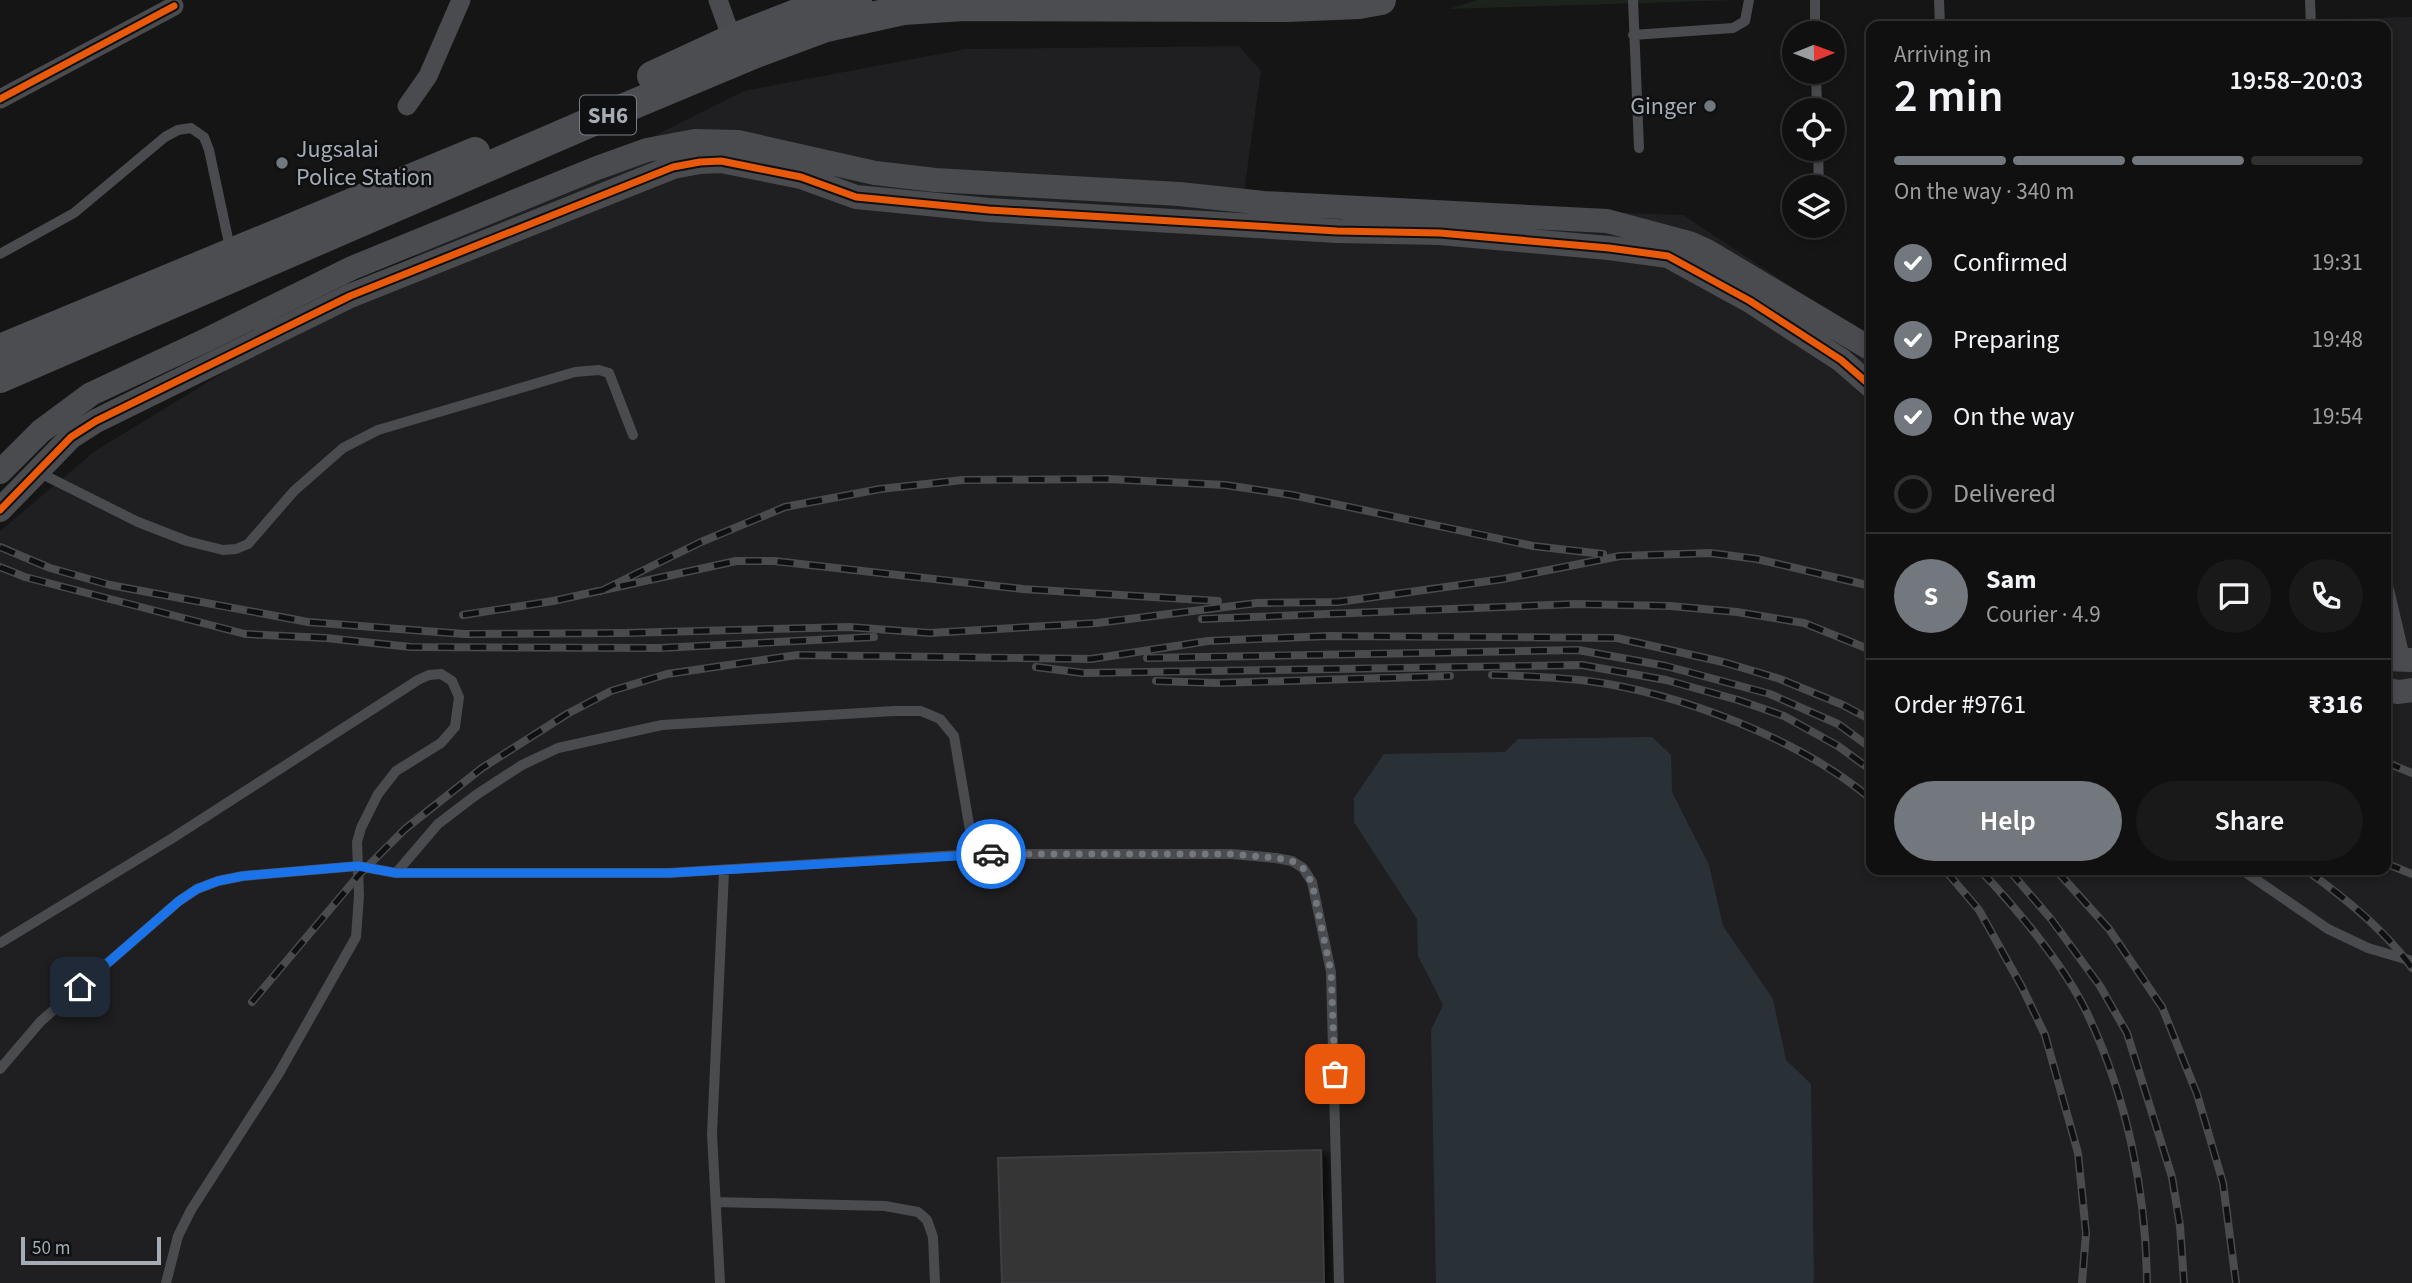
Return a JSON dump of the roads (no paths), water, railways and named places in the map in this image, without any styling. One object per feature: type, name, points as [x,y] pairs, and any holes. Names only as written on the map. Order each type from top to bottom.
[{"type":"main road","name":"SH6","points":[[0,349],[604,99],[732,39],[809,9],[857,0]]},
{"type":"main road","name":"SH6","points":[[0,378],[591,122],[756,53],[826,27],[903,10],[964,6],[1287,7],[1359,4],[1381,0]]},
{"type":"street","points":[[407,106],[428,76],[461,0]]},
{"type":"street","points":[[718,0],[732,39]]},
{"type":"street","points":[[0,99],[174,6]]},
{"type":"street","points":[[0,472],[41,431],[91,394],[352,268],[481,214],[647,150],[695,141],[741,153],[935,180],[1179,194],[1278,204],[1607,221],[1689,243],[1707,251],[1866,346]]},
{"type":"street","points":[[0,510],[71,438],[96,421],[350,296],[673,167],[741,153],[856,197],[989,210],[1338,231],[1440,233],[1668,256],[1750,300],[1841,360],[1866,382]]},
{"type":"street","points":[[1607,221],[1609,248]]},
{"type":"street","points":[[2391,619],[2400,660]]},
{"type":"street","points":[[2391,691],[2412,690]]},
{"type":"lane","points":[[1633,0],[1639,148]]},
{"type":"lane","points":[[1633,35],[1733,28],[1745,21],[1749,0]]},
{"type":"lane","points":[[1815,0],[1815,21]]},
{"type":"lane","points":[[1939,0],[1940,21]]},
{"type":"lane","points":[[2310,0],[2311,21]]},
{"type":"lane","points":[[0,254],[74,213],[165,137],[178,130],[191,128],[204,136],[209,150],[231,252]]},
{"type":"lane","points":[[36,471],[138,522],[207,547],[236,549],[248,544],[294,491],[343,448],[378,430],[575,372],[600,370],[609,373],[633,435]]},
{"type":"lane","points":[[0,943],[171,839],[418,680],[440,674],[452,681],[459,697],[455,727],[441,743],[396,771],[378,794],[361,828],[357,842],[356,937],[279,1073],[191,1210],[178,1236],[166,1283]]},
{"type":"lane","points":[[396,873],[438,824],[476,794],[522,765],[558,748],[663,725],[894,711],[921,711],[940,719],[954,736],[974,854]]},
{"type":"lane","points":[[0,1069],[41,1021],[179,901],[197,889],[243,876],[358,866],[396,873],[669,873],[974,854],[1232,854],[1276,858],[1292,861],[1303,868],[1312,883],[1331,972],[1339,1283]]},
{"type":"lane","points":[[720,1283],[712,1134],[724,871]]},
{"type":"lane","points":[[2249,875],[2328,929],[2368,948],[2412,961]]},
{"type":"lane","points":[[716,1202],[885,1206],[918,1212],[928,1220],[933,1237],[935,1283]]},
{"type":"railway","points":[[601,591],[701,542],[785,507],[880,489],[963,480],[1108,479],[1225,485],[1292,495],[1533,546],[1603,554]]},
{"type":"railway","points":[[0,547],[50,568],[110,585],[308,622],[464,634],[849,627],[930,633],[1097,623],[1257,603],[1338,602],[1503,579],[1620,556],[1710,553],[1757,559],[1866,585]]},
{"type":"railway","points":[[463,615],[553,601],[736,561],[774,561],[1023,589],[1218,601]]},
{"type":"railway","points":[[0,567],[25,577],[245,634],[326,638],[411,647],[660,648],[874,637]]},
{"type":"railway","points":[[1202,619],[1576,604],[1670,606],[1737,612],[1804,623],[1866,648]]},
{"type":"railway","points":[[252,1002],[358,876],[405,829],[482,768],[567,714],[611,691],[667,674],[797,655],[1091,659],[1208,641],[1329,636],[1617,638],[1723,662],[1780,679],[1866,717]]},
{"type":"railway","points":[[1147,658],[1578,650],[1666,666],[1770,694],[1838,724],[1866,744]]},
{"type":"railway","points":[[1036,667],[1083,673],[1582,665],[1666,680],[1784,716],[1838,746],[1866,766]]},
{"type":"railway","points":[[1492,675],[1588,681],[1661,696],[1699,708],[1774,738],[1810,757],[1866,795]]},
{"type":"railway","points":[[1156,681],[1217,683],[1450,676]]},
{"type":"railway","points":[[2391,764],[2412,773]]},
{"type":"railway","points":[[2391,865],[2412,874]]},
{"type":"railway","points":[[1949,875],[1979,910],[2045,1035],[2078,1153],[2086,1233],[2082,1283]]},
{"type":"railway","points":[[1985,875],[2024,920],[2067,977],[2102,1047],[2114,1079],[2132,1146],[2143,1214],[2147,1283]]},
{"type":"railway","points":[[2013,875],[2051,919],[2100,986],[2127,1033],[2172,1177],[2180,1226],[2184,1283]]},
{"type":"railway","points":[[2060,875],[2109,929],[2162,1007],[2197,1094],[2223,1183],[2236,1283]]},
{"type":"railway","points":[[2313,875],[2363,915],[2389,940],[2412,968]]},
{"type":"place","name":"Ginger","points":[[1710,106]]},
{"type":"place","name":"Jugsalai Police Station","points":[[282,163]]}]
